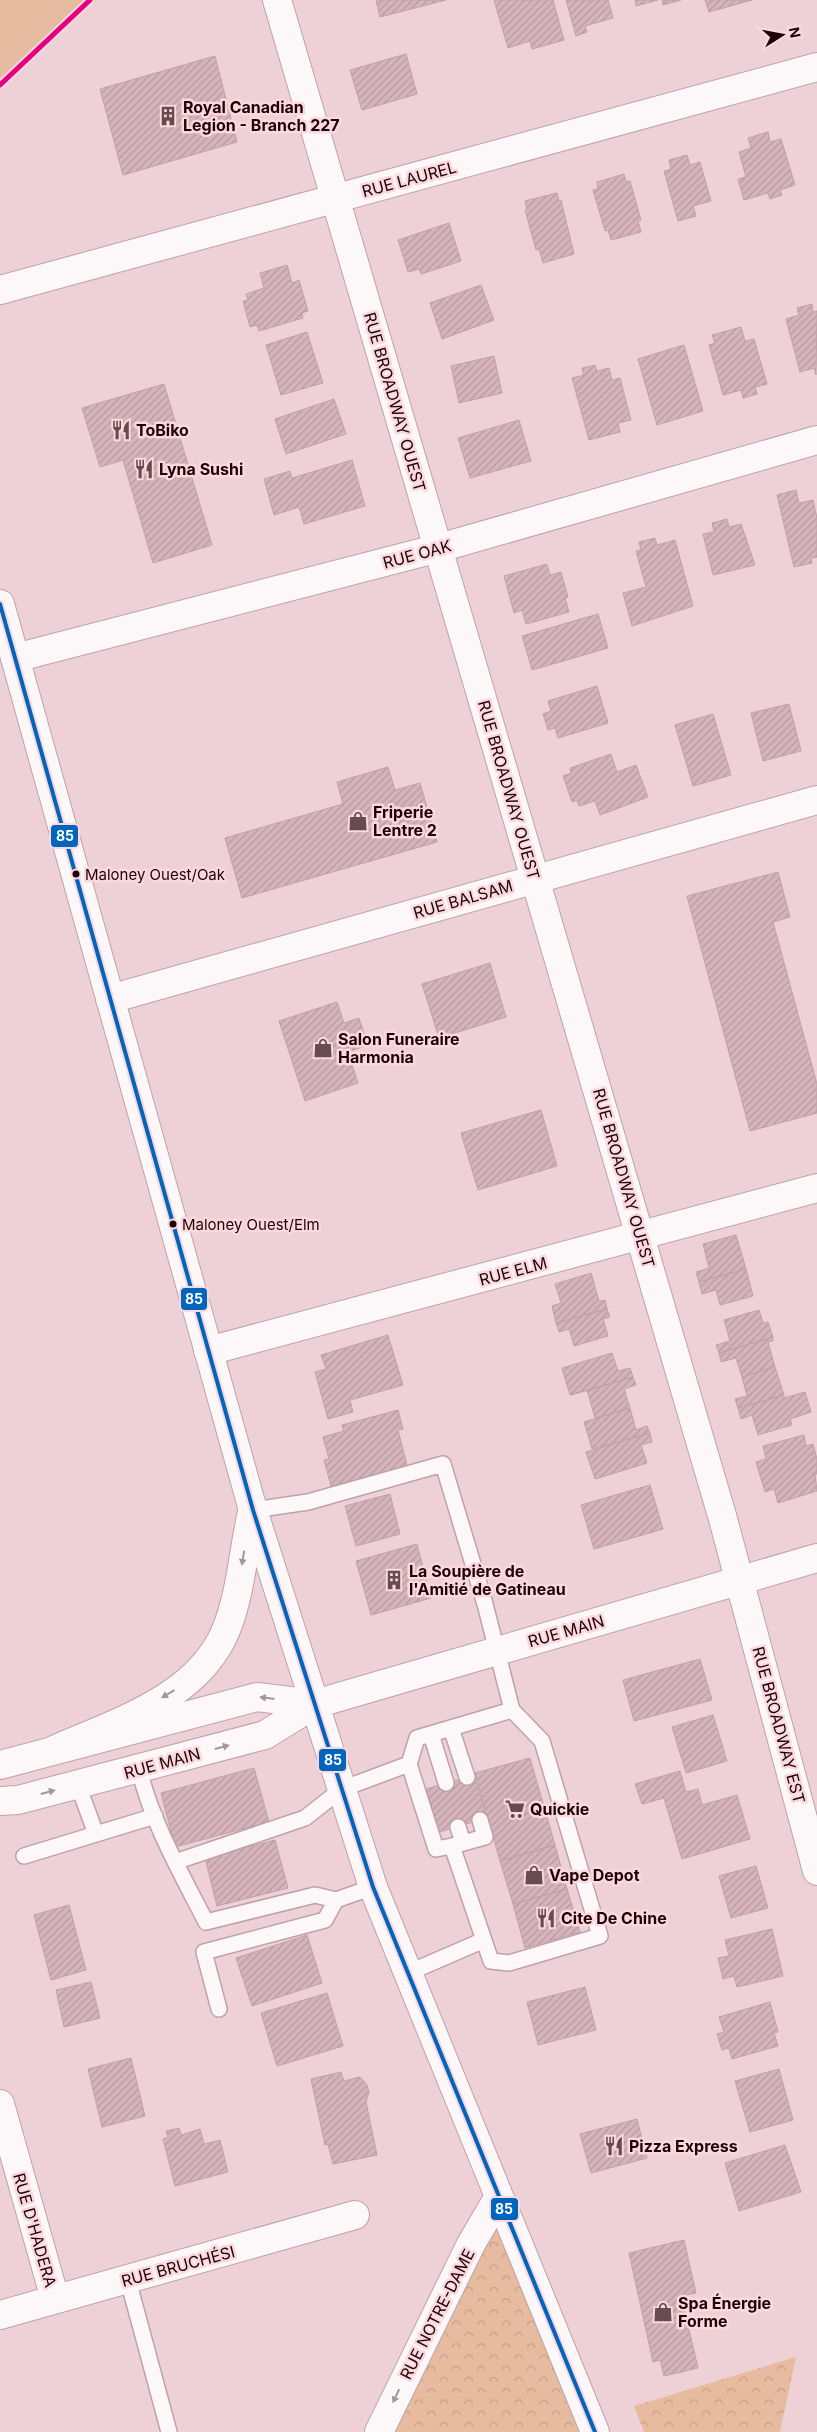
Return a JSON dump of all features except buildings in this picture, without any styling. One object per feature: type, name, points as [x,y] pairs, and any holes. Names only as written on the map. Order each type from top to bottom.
[{"type":"street","name":"RUE BROADWAY OUEST","points":[[277,0],[724,1519],[738,1581]]},
{"type":"street","name":"RUE LAUREL","points":[[0,290],[817,67]]},
{"type":"street","name":"RUE OAK","points":[[15,658],[439,548],[817,440]]},
{"type":"street","points":[[0,604],[253,1510],[373,1887],[498,2198],[595,2432]]},
{"type":"street","name":"RUE BALSAM","points":[[110,999],[817,800]]},
{"type":"street","name":"RUE ELM","points":[[208,1351],[817,1188]]},
{"type":"street","points":[[56,1749],[134,1715],[185,1684],[208,1663],[225,1631],[238,1591],[253,1510]]},
{"type":"street","name":"RUE MAIN","points":[[0,1801],[18,1800],[265,1736],[315,1704],[817,1558]]},
{"type":"street","name":"RUE BROADWAY EST","points":[[738,1581],[757,1641],[817,1871]]},
{"type":"street","name":"RUE MAIN","points":[[0,1765],[257,1697],[315,1704]]},
{"type":"street","name":"RUE D'HADERA","points":[[0,2104],[55,2299]]},
{"type":"street","name":"RUE NOTRE-DAME","points":[[380,2432],[463,2261],[498,2198]]},
{"type":"street","name":"RUE BRUCHÉSI","points":[[0,2315],[355,2216]]},
{"type":"lane","points":[[253,1510],[308,1502],[443,1464],[512,1710],[542,1741],[600,1936],[509,1963],[491,1961],[458,1844],[458,1827]]},
{"type":"lane","points":[[480,1820],[485,1837],[436,1850],[409,1764],[417,1738],[512,1710]]},
{"type":"lane","points":[[451,1728],[467,1777]]},
{"type":"lane","points":[[431,1734],[446,1783]]},
{"type":"lane","points":[[175,1862],[305,1818],[342,1789],[409,1764]]},
{"type":"lane","points":[[139,1768],[144,1790],[175,1862],[206,1922],[315,1894],[336,1900],[373,1887]]},
{"type":"lane","points":[[78,1784],[96,1834]]},
{"type":"lane","points":[[24,1856],[155,1816]]},
{"type":"lane","points":[[219,2009],[204,1952],[324,1920],[336,1900]]},
{"type":"lane","points":[[408,1973],[484,1940]]},
{"type":"lane","points":[[128,2280],[169,2432]]},
{"type":"green space","points":[[0,0],[96,0],[2,86],[0,77]]},
{"type":"green space","points":[[498,2198],[595,2432],[379,2432]]},
{"type":"green space","points":[[796,2357],[780,2432],[644,2432],[634,2406]]},
{"type":"transit line","points":[[0,85],[90,0]]},
{"type":"transit line","name":"85","points":[[0,604],[253,1510],[373,1887],[595,2432]]},
{"type":"place","name":"Royal Canadian Legion - Branch 227","points":[[168,116]]},
{"type":"place","name":"ToBiko","points":[[121,430]]},
{"type":"place","name":"Lyna Sushi","points":[[144,469]]},
{"type":"place","name":"Friperie Lentre 2","points":[[358,821]]},
{"type":"place","name":"Maloney Ouest/Oak","points":[[76,874]]},
{"type":"place","name":"Salon Funeraire Harmonia","points":[[323,1048]]},
{"type":"place","name":"Maloney Ouest/Elm","points":[[173,1224]]},
{"type":"place","name":"La Soupière de l'Amitié de Gatineau","points":[[394,1580]]},
{"type":"place","name":"Quickie","points":[[515,1809]]},
{"type":"place","name":"Vape Depot","points":[[534,1875]]},
{"type":"place","name":"Cite De Chine","points":[[546,1918]]},
{"type":"place","name":"Pizza Express","points":[[614,2146]]},
{"type":"place","name":"Spa Énergie Forme","points":[[663,2312]]}]
